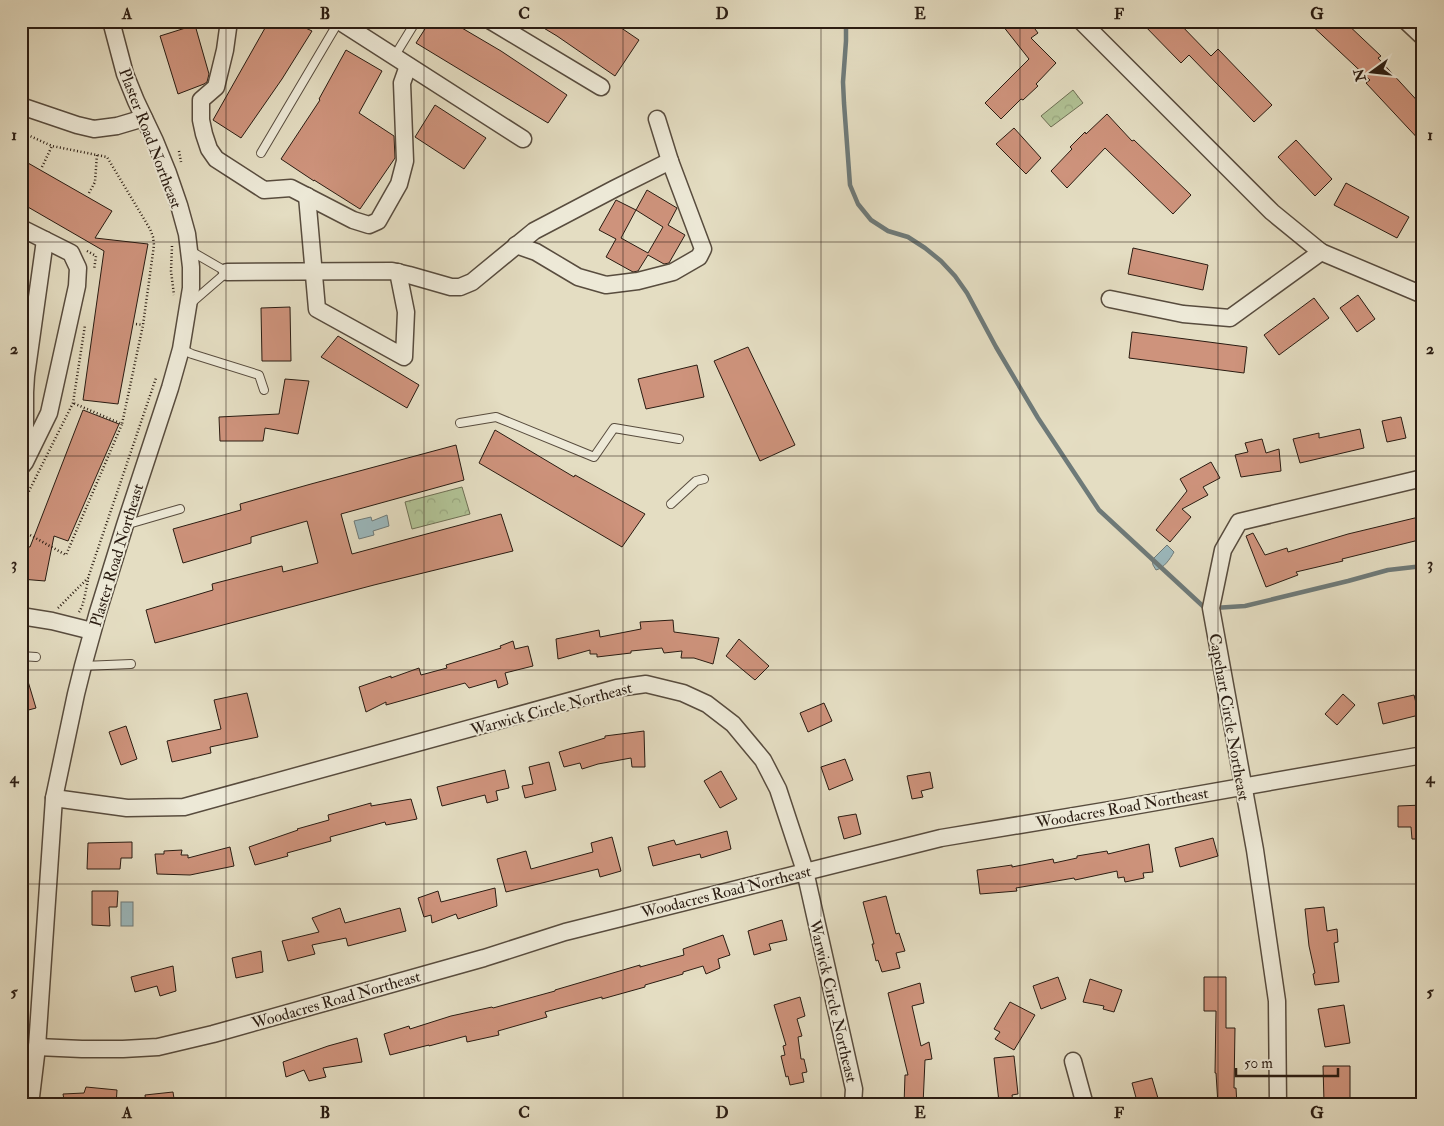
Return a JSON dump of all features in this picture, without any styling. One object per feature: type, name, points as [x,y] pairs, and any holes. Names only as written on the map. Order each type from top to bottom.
[{"type":"street","name":"Plaster Road Northeast","points":[[30,1105],[37,1046],[54,798],[76,694],[92,631],[182,349],[189,305],[191,267],[187,234],[171,181],[125,74],[111,21]]},
{"type":"street","points":[[229,21],[225,50],[216,87],[201,100],[201,120],[209,150],[216,159],[264,190],[291,188],[353,220],[370,225],[378,221],[399,184],[405,161],[401,61]]},
{"type":"street","points":[[339,21],[523,139]]},
{"type":"street","points":[[491,21],[601,87]]},
{"type":"street","points":[[1081,21],[1272,212],[1321,252],[1423,295]]},
{"type":"street","points":[[1406,21],[1423,37]]},
{"type":"street","points":[[21,106],[94,129],[117,126],[144,118]]},
{"type":"street","points":[[516,245],[536,252],[578,277],[606,285],[638,281],[672,272],[698,257],[703,249],[670,161],[657,118]]},
{"type":"street","points":[[227,272],[392,271],[451,287],[460,287],[472,282],[534,231],[670,161]]},
{"type":"street","points":[[307,196],[317,309],[404,357],[406,312],[398,272]]},
{"type":"street","points":[[21,228],[71,253],[78,268],[77,286],[49,413],[23,465]]},
{"type":"street","points":[[23,465],[24,392],[45,240]]},
{"type":"street","points":[[1110,299],[1183,314],[1230,318],[1321,252]]},
{"type":"street","name":"Capehart Circle Northeast","points":[[1278,1105],[1277,1001],[1255,850],[1211,608],[1223,550],[1239,522],[1423,478]]},
{"type":"street","points":[[21,616],[52,621],[92,631]]},
{"type":"street","name":"Warwick Circle Northeast","points":[[54,798],[127,808],[184,807],[617,688],[646,684],[683,693],[707,704],[733,724],[763,760],[778,788],[805,872],[854,1089],[853,1105]]},
{"type":"street","name":"Woodacres Road Northeast","points":[[37,1046],[107,1049],[158,1047],[222,1032],[484,958],[564,932],[941,838],[1423,755]]},
{"type":"street","points":[[1073,1061],[1084,1105]]},
{"type":"lane","points":[[262,153],[339,21]]},
{"type":"lane","points":[[401,61],[416,21]]},
{"type":"lane","points":[[189,250],[227,272],[189,305]]},
{"type":"lane","points":[[182,349],[192,354],[259,375],[264,390]]},
{"type":"lane","points":[[460,423],[496,417],[594,457],[614,428],[679,439]]},
{"type":"lane","points":[[671,504],[696,481],[704,479]]},
{"type":"lane","points":[[125,525],[180,509]]},
{"type":"lane","points":[[21,656],[36,657]]},
{"type":"lane","points":[[83,666],[131,664]]},
{"type":"path","points":[[21,132],[52,146],[107,157],[154,237],[143,325],[122,424],[66,555],[21,530]]},
{"type":"path","points":[[42,167],[52,146]]},
{"type":"path","points":[[89,193],[95,182],[97,154]]},
{"type":"path","points":[[172,240],[174,296]]},
{"type":"path","points":[[146,272],[150,273]]},
{"type":"path","points":[[136,324],[143,325]]},
{"type":"path","points":[[74,613],[79,613],[83,607],[88,578],[156,376]]},
{"type":"path","points":[[73,404],[122,424]]},
{"type":"path","points":[[59,611],[56,610],[88,578]]},
{"type":"green space","points":[[1073,90],[1083,103],[1051,127],[1041,116]]},
{"type":"green space","points":[[462,487],[470,514],[412,529],[405,502]]},
{"type":"water","points":[[387,515],[389,526],[373,531],[374,535],[359,539],[354,521],[371,517],[372,521]]},
{"type":"water","points":[[1167,545],[1174,552],[1164,565],[1156,570],[1152,560]]},
{"type":"water","points":[[121,902],[133,902],[133,926],[121,926]]},
{"type":"building","points":[[269,21],[291,21],[312,31],[282,79],[241,138],[213,120]]},
{"type":"building","points":[[430,21],[450,21],[501,51],[567,95],[548,123],[416,43]]},
{"type":"building","points":[[532,21],[611,21],[639,40],[615,76]]},
{"type":"building","points":[[999,21],[1029,21],[1038,33],[1031,38],[1056,63],[1036,84],[1038,86],[1023,100],[1021,99],[1001,119],[985,103],[1029,59]]},
{"type":"building","points":[[1140,21],[1177,21],[1211,56],[1218,49],[1272,105],[1254,122],[1189,55],[1181,63]]},
{"type":"building","points":[[1307,21],[1344,21],[1381,56],[1378,58],[1423,107],[1423,144],[1366,83],[1370,80]]},
{"type":"building","points":[[195,25],[209,74],[207,82],[204,84],[178,94],[160,36]]},
{"type":"building","points":[[346,50],[382,71],[359,113],[394,136],[395,158],[360,209],[281,159],[320,100]]},
{"type":"building","points":[[435,105],[486,138],[464,169],[415,137]]},
{"type":"building","points":[[1107,114],[1132,141],[1134,140],[1191,195],[1173,214],[1105,148],[1067,188],[1051,171],[1072,149],[1070,147]]},
{"type":"building","points":[[1014,128],[1041,158],[1026,174],[996,144]]},
{"type":"building","points":[[1296,140],[1332,179],[1315,196],[1278,157]]},
{"type":"building","points":[[21,159],[112,211],[95,238],[148,244],[118,404],[83,400],[104,251],[21,203]]},
{"type":"building","points":[[1346,183],[1409,217],[1397,238],[1334,205]]},
{"type":"building","points":[[647,190],[677,208],[668,225],[685,235],[669,263],[664,264],[648,255],[638,271],[633,272],[606,257],[616,239],[599,230],[616,200],[636,210]],"holes":[[[636,210],[663,227],[648,253],[621,238]]]},
{"type":"building","points":[[1133,248],[1208,265],[1203,290],[1128,274]]},
{"type":"building","points":[[1358,295],[1375,319],[1357,332],[1340,308]]},
{"type":"building","points":[[1314,298],[1329,318],[1279,355],[1264,335]]},
{"type":"building","points":[[290,307],[291,361],[262,361],[261,308]]},
{"type":"building","points":[[1132,332],[1247,347],[1244,373],[1129,358]]},
{"type":"building","points":[[338,336],[419,385],[407,408],[321,357]]},
{"type":"building","points":[[748,347],[795,445],[760,461],[714,361]]},
{"type":"building","points":[[697,365],[704,397],[646,409],[638,379]]},
{"type":"building","points":[[285,379],[309,381],[298,434],[265,428],[263,441],[220,441],[219,417],[279,414]]},
{"type":"building","points":[[83,410],[119,424],[68,541],[54,536],[45,581],[21,579],[21,546],[30,547]]},
{"type":"building","points":[[1401,417],[1406,438],[1387,442],[1382,421]]},
{"type":"building","points":[[1360,429],[1364,448],[1300,463],[1293,439],[1319,433],[1319,438]]},
{"type":"building","points":[[495,430],[574,477],[575,475],[645,514],[622,547],[479,463]]},
{"type":"building","points":[[1262,439],[1266,453],[1279,449],[1281,471],[1241,477],[1235,455],[1248,452],[1245,443]]},
{"type":"building","points":[[456,445],[464,480],[341,514],[352,554],[501,514],[513,551],[374,585],[155,643],[146,610],[213,590],[212,584],[282,566],[283,572],[318,563],[307,521],[251,537],[251,543],[183,563],[173,529],[241,510],[240,504]]},
{"type":"building","points":[[1211,462],[1220,478],[1203,487],[1208,495],[1182,509],[1191,517],[1170,542],[1156,530],[1187,491],[1180,479]]},
{"type":"building","points":[[1423,516],[1423,539],[1296,572],[1298,575],[1266,587],[1246,536],[1253,533],[1265,555],[1287,548],[1288,552],[1348,534]]},
{"type":"building","points":[[673,620],[674,632],[719,638],[713,664],[694,658],[681,658],[682,651],[664,653],[662,648],[597,657],[597,654],[590,654],[590,650],[558,659],[556,639],[599,630],[600,637],[641,629],[640,622]]},
{"type":"building","points":[[739,639],[769,666],[755,680],[726,656]]},
{"type":"building","points":[[513,641],[515,649],[528,646],[533,666],[505,673],[508,684],[498,688],[496,680],[469,688],[465,683],[386,705],[386,702],[366,712],[359,687],[419,668],[421,675],[447,668],[446,665],[501,648],[500,646]]},
{"type":"building","points":[[21,668],[24,668],[36,708],[21,712]]},
{"type":"building","points":[[247,693],[258,737],[210,747],[211,753],[172,762],[167,741],[221,729],[214,700]]},
{"type":"building","points":[[1343,694],[1355,705],[1337,725],[1325,714]]},
{"type":"building","points":[[1414,695],[1419,715],[1383,724],[1378,703]]},
{"type":"building","points":[[824,703],[832,721],[808,732],[800,713]]},
{"type":"building","points":[[126,726],[137,759],[121,765],[109,732]]},
{"type":"building","points":[[644,731],[645,767],[632,767],[631,758],[582,769],[580,763],[564,767],[559,752],[605,738],[605,736]]},
{"type":"building","points":[[845,759],[853,780],[829,790],[821,767]]},
{"type":"building","points":[[549,762],[556,790],[525,798],[522,786],[533,784],[529,767]]},
{"type":"building","points":[[505,770],[509,788],[496,791],[498,800],[487,803],[485,795],[442,806],[437,787]]},
{"type":"building","points":[[721,771],[737,799],[720,808],[704,781]]},
{"type":"building","points":[[930,772],[933,788],[921,791],[923,797],[912,799],[907,776]]},
{"type":"building","points":[[411,799],[417,819],[386,825],[385,822],[330,837],[331,841],[287,853],[288,856],[255,865],[249,847],[297,829],[329,820],[328,815],[371,803],[371,806]]},
{"type":"building","points":[[1423,805],[1423,839],[1412,839],[1411,827],[1398,827],[1398,806]]},
{"type":"building","points":[[856,814],[861,834],[844,839],[838,817]]},
{"type":"building","points":[[727,831],[731,849],[701,858],[700,854],[653,866],[648,847],[674,840],[676,845]]},
{"type":"building","points":[[612,837],[621,871],[600,877],[598,869],[506,892],[497,859],[526,851],[531,869],[593,852],[591,843]]},
{"type":"building","points":[[1213,838],[1218,856],[1180,867],[1175,848]]},
{"type":"building","points":[[132,842],[132,858],[121,858],[120,869],[87,869],[88,843]]},
{"type":"building","points":[[1149,844],[1153,872],[1143,873],[1144,878],[1125,882],[1124,877],[1118,878],[1117,871],[1075,880],[1074,878],[1016,888],[1017,891],[980,894],[977,870],[1012,865],[1012,867],[1053,859],[1054,863],[1077,858],[1077,856],[1107,851],[1108,854]]},
{"type":"building","points":[[230,847],[234,866],[190,875],[157,874],[155,854],[164,854],[164,851],[182,850],[181,855],[188,855],[188,858]]},
{"type":"building","points":[[495,888],[497,906],[458,919],[456,914],[432,923],[431,915],[424,917],[418,898],[438,891],[441,902]]},
{"type":"building","points":[[92,891],[118,891],[117,907],[109,907],[110,926],[92,925]]},
{"type":"building","points":[[886,896],[896,934],[899,933],[905,951],[896,953],[900,968],[882,972],[878,960],[876,961],[872,944],[874,944],[863,902]]},
{"type":"building","points":[[1324,907],[1327,931],[1337,929],[1338,942],[1334,943],[1339,982],[1315,985],[1313,974],[1315,973],[1309,946],[1305,909]]},
{"type":"building","points":[[340,908],[345,923],[400,908],[406,931],[348,946],[346,938],[312,945],[315,954],[288,961],[282,941],[319,932],[312,918]]},
{"type":"building","points":[[782,920],[787,940],[769,944],[771,950],[754,955],[748,931]]},
{"type":"building","points":[[723,935],[730,955],[718,959],[720,968],[706,974],[703,966],[645,985],[645,987],[545,1012],[547,1017],[498,1031],[499,1035],[467,1042],[466,1036],[390,1055],[384,1034],[409,1026],[410,1029],[451,1016],[493,1008],[640,965],[640,967],[684,955],[683,949]]},
{"type":"building","points":[[261,951],[263,972],[236,978],[232,958]]},
{"type":"building","points":[[173,966],[176,991],[160,996],[157,986],[135,992],[131,977]]},
{"type":"building","points":[[1058,977],[1066,999],[1041,1009],[1033,986]]},
{"type":"building","points":[[1204,977],[1226,977],[1226,1028],[1235,1028],[1234,1088],[1236,1088],[1237,1105],[1218,1105],[1215,1073],[1216,1011],[1204,1011]]},
{"type":"building","points":[[1090,979],[1122,990],[1114,1012],[1103,1009],[1104,1006],[1083,1002]]},
{"type":"building","points":[[920,983],[924,1003],[912,1006],[921,1046],[929,1042],[932,1059],[925,1060],[923,1105],[904,1105],[905,1075],[908,1075],[888,993]]},
{"type":"building","points":[[800,997],[805,1016],[797,1019],[802,1036],[798,1037],[801,1059],[804,1059],[807,1072],[802,1073],[804,1082],[790,1085],[781,1056],[785,1055],[783,1046],[786,1045],[774,1005]]},
{"type":"building","points":[[1010,1002],[1035,1015],[1014,1050],[995,1039],[1000,1032],[994,1029]]},
{"type":"building","points":[[1344,1005],[1350,1043],[1325,1047],[1318,1009]]},
{"type":"building","points":[[357,1038],[362,1062],[323,1068],[326,1077],[309,1081],[304,1070],[286,1077],[283,1062]]},
{"type":"building","points":[[1014,1056],[1018,1094],[1012,1095],[1013,1102],[999,1102],[994,1058]]},
{"type":"building","points":[[1323,1066],[1350,1066],[1350,1102],[1324,1102]]},
{"type":"building","points":[[1152,1078],[1160,1105],[1138,1105],[1132,1083]]},
{"type":"building","points":[[86,1087],[117,1090],[116,1105],[65,1105],[63,1094],[84,1093]]},
{"type":"building","points":[[173,1092],[175,1105],[146,1105],[145,1095]]},
{"type":"waterway","points":[[846,21],[843,82],[844,103],[850,185],[858,204],[871,220],[888,231],[908,237],[925,248],[955,276],[967,293],[1038,418],[1099,510],[1206,609]]},
{"type":"waterway","points":[[1214,608],[1245,606],[1388,570],[1423,566]]}]
